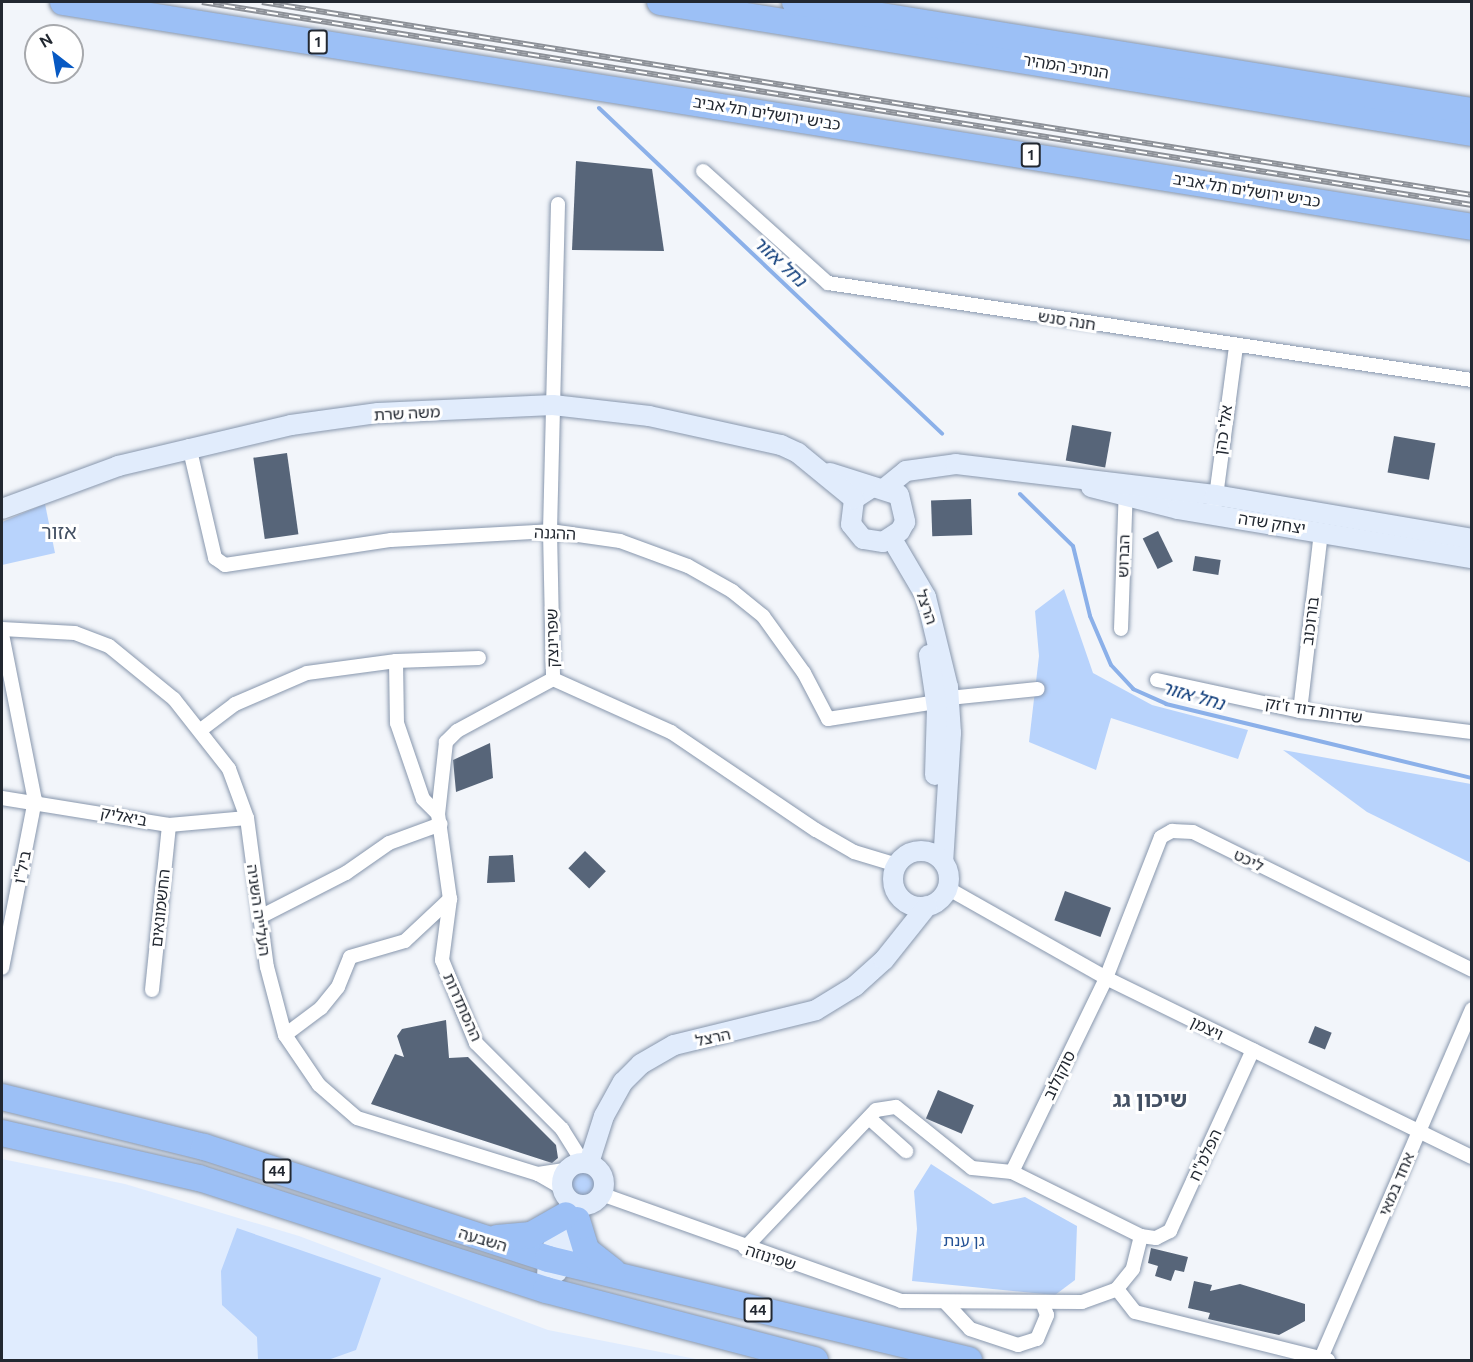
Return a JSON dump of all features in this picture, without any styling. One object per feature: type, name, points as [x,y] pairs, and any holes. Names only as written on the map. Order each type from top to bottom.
[{"type":"highway","name":"כביש ירושלים תל אביב","points":[[63,2],[1472,227]]},
{"type":"highway","name":"הנתיב המהיר","points":[[660,2],[1472,133]]},
{"type":"highway","points":[[795,2],[1472,111]]},
{"type":"highway","name":"השבעה","points":[[2,1098],[204,1147],[555,1261],[969,1360]]},
{"type":"highway","name":"השבעה","points":[[2,1133],[199,1178],[546,1290],[815,1360]]},
{"type":"highway","points":[[474,1236],[521,1238],[572,1206],[582,1240],[593,1258],[650,1285]]},
{"type":"street","name":"חנה סנש","points":[[703,171],[828,283],[1472,380]]},
{"type":"street","name":"שפרינצק","points":[[558,204],[550,531],[553,679],[671,732],[816,830],[854,852],[897,865]]},
{"type":"street","name":"אלי כהן","points":[[1214,505],[1236,345]]},
{"type":"street","name":"משה שרת","points":[[2,509],[66,481],[189,446],[378,413],[553,405],[731,432],[781,446],[816,468],[854,500]]},
{"type":"street","name":"ההגנה","points":[[189,446],[215,558],[225,565],[391,540],[550,531],[646,548],[732,591],[783,641],[828,719],[942,700],[1038,689]]},
{"type":"street","name":"יצחק שדה","points":[[885,490],[918,468],[956,464],[1214,505],[1472,539]]},
{"type":"street","name":"משה שרת","points":[[816,468],[885,490]]},
{"type":"street","points":[[885,490],[905,522],[887,541],[856,532],[849,513],[854,500],[885,490]]},
{"type":"street","name":"הברוש","points":[[1120,629],[1125,490]]},
{"type":"street","name":"יצחק שדה","points":[[1214,505],[1321,531],[1472,558]]},
{"type":"street","name":"בורוכוב","points":[[1300,711],[1321,531]]},
{"type":"street","name":"הרצל","points":[[887,541],[905,579],[928,645],[942,700],[936,857]]},
{"type":"street","name":"העלייה השניה","points":[[2,629],[75,633],[109,645],[166,692],[201,729],[229,769],[247,818],[267,967],[285,1035],[319,1085],[357,1118],[538,1174],[572,1206]]},
{"type":"street","points":[[2,634],[35,800]]},
{"type":"street","points":[[201,729],[274,684],[307,673],[396,661],[479,658]]},
{"type":"street","points":[[260,917],[346,873],[389,843],[440,819],[423,799],[397,723],[396,661]]},
{"type":"street","name":"ההסתדרות","points":[[553,679],[457,731],[446,742],[440,819],[450,899],[442,960],[476,1043],[562,1129],[580,1165]]},
{"type":"street","name":"שדרות דוד ז'זק","points":[[1157,680],[1300,711],[1472,732]]},
{"type":"street","name":"ביאליק","points":[[2,798],[35,800],[169,825],[247,818]]},
{"type":"street","name":"ביל\"ו","points":[[2,968],[35,800]]},
{"type":"street","name":"החשמונאים","points":[[152,990],[169,825]]},
{"type":"street","name":"ליכט","points":[[1106,978],[1161,837],[1182,830],[1472,970]]},
{"type":"street","points":[[910,853],[936,857],[948,889],[919,905],[896,892],[897,865],[910,853]]},
{"type":"street","name":"ויצמן","points":[[948,889],[1106,978],[1418,1133],[1472,1157]]},
{"type":"street","points":[[285,1035],[321,1008],[338,987],[350,957],[405,941],[450,899]]},
{"type":"street","name":"הרצל","points":[[572,1206],[580,1165],[623,1082],[641,1064],[674,1045],[816,1010],[855,986],[884,960],[919,905]]},
{"type":"street","name":"סוקולוב","points":[[1012,1172],[1106,978]]},
{"type":"street","name":"אחד במאי","points":[[1325,1359],[1472,1009]]},
{"type":"street","name":"הפלמ\"ח","points":[[1141,1236],[1156,1238],[1170,1231],[1253,1050]]},
{"type":"street","points":[[745,1248],[876,1110],[896,1107],[972,1168],[1012,1172],[1141,1236],[1133,1269],[1117,1289],[1127,1305],[1148,1319],[1325,1359]]},
{"type":"street","points":[[869,1118],[906,1150]]},
{"type":"street","points":[[546,1290],[572,1206],[601,1194],[603,1176],[580,1165]]},
{"type":"street","name":"העלייה השניה","points":[[538,1174],[580,1165]]},
{"type":"street","name":"שפינוזה","points":[[601,1194],[745,1248],[901,1301],[1082,1302],[1117,1289]]},
{"type":"street","points":[[945,1302],[970,1329],[1018,1345],[1037,1339],[1047,1315],[1042,1302]]},
{"type":"shaded area","points":[[2,1159],[125,1184],[299,1236],[548,1330],[701,1360],[2,1360]]},
{"type":"green space","points":[[45,504],[55,553],[2,565],[2,522]]},
{"type":"green space","points":[[1064,589],[1093,673],[1152,705],[1248,730],[1238,759],[1111,718],[1096,770],[1029,742],[1039,656],[1035,611]]},
{"type":"green space","points":[[1283,750],[1471,784],[1471,863],[1367,812]]},
{"type":"green space","name":"גן ענת","points":[[931,1164],[993,1204],[1025,1197],[1077,1226],[1075,1280],[1055,1295],[912,1281],[917,1229],[914,1191]]},
{"type":"green space","points":[[582,1170],[592,1174],[596,1184],[592,1194],[582,1198],[572,1194],[568,1184],[572,1174]]},
{"type":"green space","points":[[237,1228],[381,1278],[356,1350],[328,1360],[258,1360],[257,1337],[222,1305],[221,1271]]},
{"type":"building","points":[[576,161],[652,169],[664,251],[572,250]]},
{"type":"building","points":[[1072,425],[1111,432],[1105,467],[1066,460]]},
{"type":"building","points":[[1394,436],[1435,443],[1429,480],[1388,472]]},
{"type":"building","points":[[287,453],[298,534],[265,539],[253,458]]},
{"type":"building","points":[[971,499],[972,535],[932,536],[931,500]]},
{"type":"building","points":[[1158,531],[1173,562],[1158,569],[1143,538]]},
{"type":"building","points":[[1195,556],[1221,560],[1218,575],[1193,571]]},
{"type":"building","points":[[490,743],[493,778],[456,792],[453,760]]},
{"type":"building","points":[[585,851],[606,871],[589,888],[568,868]]},
{"type":"building","points":[[513,855],[515,882],[487,883],[489,856]]},
{"type":"building","points":[[1065,891],[1111,908],[1100,937],[1054,920]]},
{"type":"building","points":[[446,1020],[449,1058],[468,1057],[556,1145],[558,1158],[552,1163],[371,1104],[395,1054],[404,1057],[397,1036],[402,1029]]},
{"type":"building","points":[[1315,1026],[1332,1033],[1325,1049],[1308,1043]]},
{"type":"building","points":[[938,1090],[974,1105],[962,1134],[926,1119]]},
{"type":"building","points":[[1151,1248],[1188,1257],[1184,1272],[1175,1270],[1171,1281],[1155,1276],[1158,1266],[1148,1263]]},
{"type":"building","points":[[1194,1281],[1212,1285],[1210,1291],[1240,1284],[1305,1304],[1305,1321],[1279,1335],[1208,1319],[1210,1313],[1188,1308]]},
{"type":"waterway","name":"נחל אזור","points":[[599,108],[942,433]]},
{"type":"waterway","name":"נחל אזור","points":[[1020,494],[1073,546],[1090,616],[1111,665],[1133,689],[1166,704],[1472,778]]},
{"type":"railway","points":[[202,2],[1472,205]]},
{"type":"railway","points":[[262,2],[1472,195]]},
{"type":"district","name":"אזור","points":[[59,531]]},
{"type":"district","name":"שיכון גג","points":[[1150,1099]]}]
